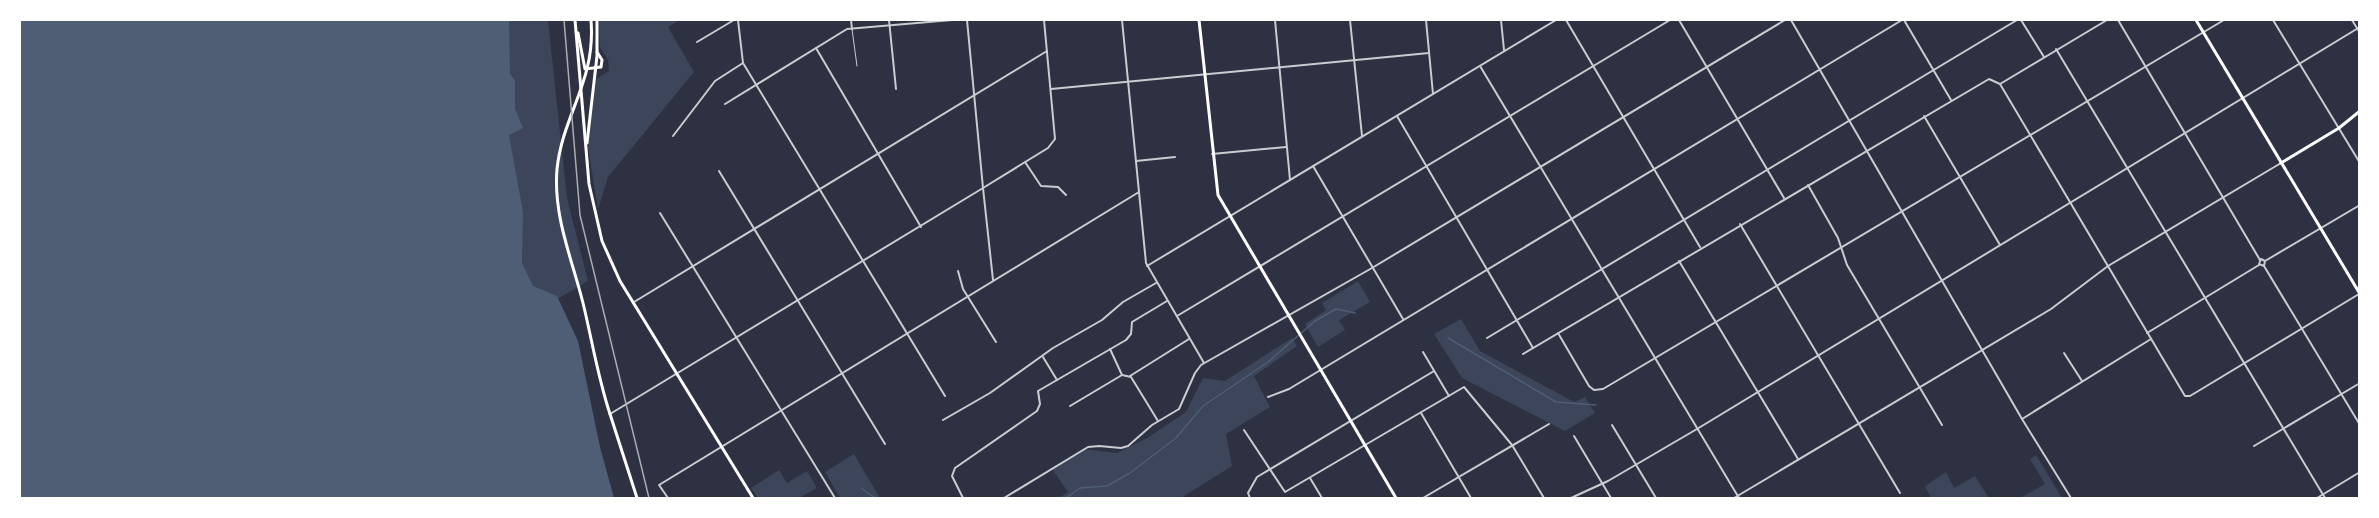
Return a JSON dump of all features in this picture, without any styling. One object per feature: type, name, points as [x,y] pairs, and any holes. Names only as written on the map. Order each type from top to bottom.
[{"type":"main road","points":[[575,20],[589,184],[599,230],[614,268],[753,498]]},
{"type":"main road","points":[[591,20],[591,55],[585,82],[558,161],[557,195],[561,224],[610,414],[637,498]]},
{"type":"main road","points":[[576,28],[584,68],[588,71],[595,69],[602,63],[597,52],[597,20]]},
{"type":"main road","points":[[1199,20],[1216,191],[1396,498]]},
{"type":"main road","points":[[2196,20],[2359,294]]},
{"type":"main road","points":[[586,147],[595,69]]},
{"type":"main road","points":[[2281,163],[2339,128],[2360,111]]},
{"type":"street","points":[[697,42],[736,20],[743,63],[945,396]]},
{"type":"street","points":[[852,20],[852,29]]},
{"type":"street","points":[[889,20],[896,89]]},
{"type":"street","points":[[725,105],[816,48],[852,29],[952,20]]},
{"type":"street","points":[[967,20],[993,281]]},
{"type":"street","points":[[610,414],[921,227],[1054,142],[1044,20]]},
{"type":"street","points":[[1122,20],[1147,266],[1204,363]]},
{"type":"street","points":[[1275,20],[1290,180]]},
{"type":"street","points":[[1350,20],[1362,137]]},
{"type":"street","points":[[1426,20],[1433,94]]},
{"type":"street","points":[[1501,20],[1504,51]]},
{"type":"street","points":[[1147,266],[1556,20]]},
{"type":"street","points":[[1566,20],[1700,248]]},
{"type":"street","points":[[1176,316],[1670,20]]},
{"type":"street","points":[[1678,20],[1784,199]]},
{"type":"street","points":[[1004,498],[1088,447],[1121,448],[1128,446],[1158,421],[1182,407],[1194,373],[1204,363],[1372,268],[1785,20]]},
{"type":"street","points":[[1791,20],[1868,149],[2022,419],[2071,498]]},
{"type":"street","points":[[1268,397],[1289,389],[1903,20],[1952,100]]},
{"type":"street","points":[[1488,338],[2017,20]]},
{"type":"street","points":[[2021,20],[2044,57]]},
{"type":"street","points":[[2000,84],[2107,20]]},
{"type":"street","points":[[2118,20],[2260,260],[2259,265]]},
{"type":"street","points":[[1558,333],[1589,386],[1597,391],[1656,360],[2224,20]]},
{"type":"street","points":[[2273,20],[2360,164]]},
{"type":"street","points":[[2352,20],[2360,33]]},
{"type":"street","points":[[1571,498],[1636,465],[1697,429],[2358,28]]},
{"type":"street","points":[[816,48],[921,227]]},
{"type":"street","points":[[2056,50],[2324,497]]},
{"type":"street","points":[[634,302],[1047,51]]},
{"type":"street","points":[[1051,89],[1429,53]]},
{"type":"street","points":[[674,136],[715,81],[743,63]]},
{"type":"street","points":[[1480,66],[1737,498],[2059,303],[2108,266],[2281,163]]},
{"type":"street","points":[[1523,354],[1984,81],[1994,80],[2000,84],[2182,393],[2187,397],[2359,294]]},
{"type":"street","points":[[1397,116],[1533,348]]},
{"type":"street","points":[[1924,116],[2000,244]]},
{"type":"street","points":[[1212,154],[1286,147]]},
{"type":"street","points":[[1135,161],[1175,157]]},
{"type":"street","points":[[1025,162],[1041,186],[1058,187],[1066,195]]},
{"type":"street","points":[[1313,166],[1403,320]]},
{"type":"street","points":[[719,171],[885,444]]},
{"type":"street","points":[[1808,185],[1838,238],[1841,249],[1878,318],[1942,425]]},
{"type":"street","points":[[668,498],[659,484],[1139,192]]},
{"type":"street","points":[[2260,260],[2265,261],[2360,205]]},
{"type":"street","points":[[660,213],[835,498]]},
{"type":"street","points":[[1740,224],[1900,493]]},
{"type":"street","points":[[1679,261],[1798,460]]},
{"type":"street","points":[[2265,261],[2264,266],[2360,425]]},
{"type":"street","points":[[2147,333],[2259,265],[2264,266]]},
{"type":"street","points":[[958,271],[967,296],[996,342]]},
{"type":"street","points":[[943,420],[990,393],[1156,283]]},
{"type":"street","points":[[963,498],[953,479],[953,470],[1036,411],[1040,404],[1037,393],[1131,335],[1132,322],[1167,301]]},
{"type":"street","points":[[1070,406],[1122,375],[1130,376],[1190,339]]},
{"type":"street","points":[[2022,419],[2151,339]]},
{"type":"street","points":[[1110,349],[1122,375]]},
{"type":"street","points":[[1423,352],[1449,396]]},
{"type":"street","points":[[2064,353],[2082,382]]},
{"type":"street","points":[[1043,357],[1056,380]]},
{"type":"street","points":[[1250,498],[1250,490],[1257,477],[1434,371]]},
{"type":"street","points":[[1130,376],[1158,421]]},
{"type":"street","points":[[2254,446],[2360,383]]},
{"type":"street","points":[[1244,430],[1285,492],[1464,387],[1512,445],[1544,498]]},
{"type":"street","points":[[1421,413],[1471,498]]},
{"type":"street","points":[[1423,498],[1549,424]]},
{"type":"street","points":[[1612,425],[1656,498]]},
{"type":"street","points":[[1574,436],[1611,498]]},
{"type":"street","points":[[2317,498],[2324,497],[2360,472]]},
{"type":"street","points":[[1310,478],[1323,498]]},
{"type":"lane","points":[[852,29],[857,66]]},
{"type":"shaded area","points":[[20,20],[509,20],[510,74],[515,80],[515,109],[523,128],[509,135],[523,212],[522,263],[533,286],[557,296],[578,341],[600,447],[614,498],[20,498]]},
{"type":"shaded area","points":[[503,20],[548,20],[567,198],[588,281],[517,323]]},
{"type":"shaded area","points":[[599,20],[680,20],[668,27],[694,72],[608,177],[598,210],[588,147],[596,79],[609,71],[608,60],[600,47]]},
{"type":"shaded area","points":[[1358,281],[1370,302],[1339,320],[1345,330],[1318,347],[1305,324],[1326,310],[1322,303]]},
{"type":"shaded area","points":[[1461,319],[1480,351],[1574,402],[1585,397],[1595,413],[1565,431],[1462,378],[1434,334]]},
{"type":"shaded area","points":[[1292,338],[1297,346],[1254,376],[1270,407],[1226,434],[1232,466],[1181,498],[1059,498],[1068,492],[1052,469],[1085,449],[1117,453],[1147,438],[1186,412],[1203,378],[1225,381]]},
{"type":"shaded area","points":[[854,454],[880,498],[840,498],[825,472]]},
{"type":"shaded area","points":[[2036,455],[2062,498],[2020,498],[2045,484],[2030,459]]},
{"type":"shaded area","points":[[779,470],[787,483],[807,471],[817,488],[799,498],[758,498],[751,488]]},
{"type":"shaded area","points":[[1946,472],[1954,488],[1975,476],[1989,498],[1931,498],[1925,486]]},
{"type":"waterway","points":[[1066,498],[1080,488],[1107,486],[1130,473],[1176,438],[1203,406],[1268,362],[1315,321],[1336,309],[1355,313]]},
{"type":"waterway","points":[[1448,338],[1556,402],[1596,405]]},
{"type":"waterway","points":[[861,488],[875,498]]},
{"type":"railway","points":[[564,20],[580,215],[649,498]]}]
